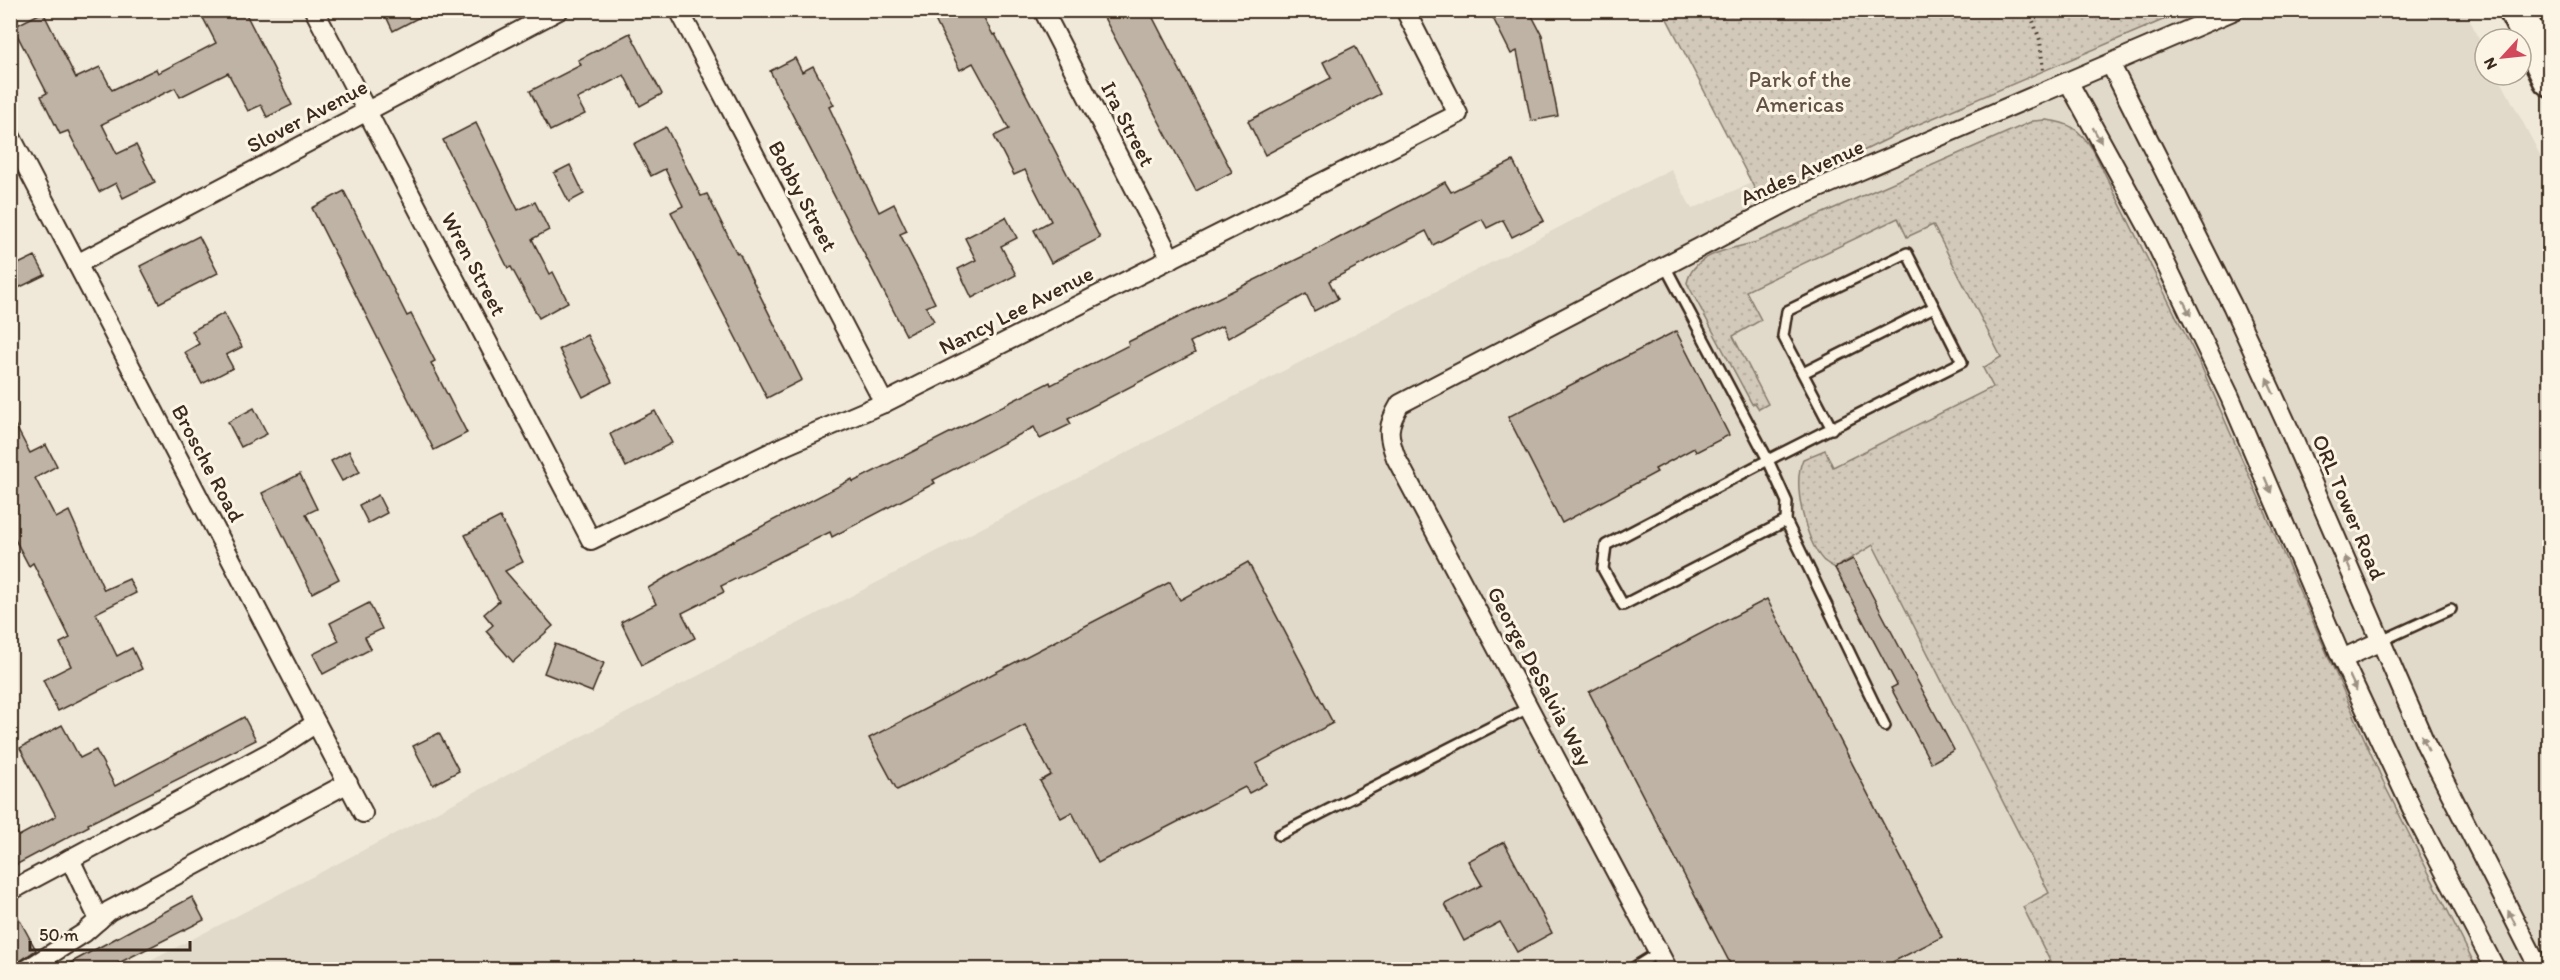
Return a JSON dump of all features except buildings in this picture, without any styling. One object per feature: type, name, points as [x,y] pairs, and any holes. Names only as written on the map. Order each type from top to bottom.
[{"type":"highway","points":[[2516,10],[2550,79]]},
{"type":"street","name":"Wren Street","points":[[314,10],[591,540]]},
{"type":"street","name":"Slover Avenue","points":[[77,264],[559,10]]},
{"type":"street","name":"Bobby Street","points":[[679,10],[884,403]]},
{"type":"street","name":"Ira Street","points":[[1042,10],[1171,259]]},
{"type":"street","name":"Nancy Lee Avenue","points":[[591,540],[784,446],[884,403],[1458,114],[1405,10]]},
{"type":"street","name":"Andes Avenue","points":[[1400,404],[1791,200],[2069,83],[2235,10]]},
{"type":"street","name":"ORL Tower Road","points":[[2111,65],[2232,305],[2289,427],[2426,746],[2540,969]]},
{"type":"street","points":[[2069,83],[2149,229],[2230,397],[2342,659],[2416,817],[2496,969]]},
{"type":"street","name":"Brosche Road","points":[[10,135],[363,813]]},
{"type":"street","name":"George DeSalvia Way","points":[[1400,404],[1391,419],[1389,438],[1396,458],[1668,969]]},
{"type":"street","points":[[2342,659],[2381,641]]},
{"type":"street","points":[[10,891],[278,748],[316,723]]},
{"type":"street","points":[[26,969],[84,933],[109,911],[348,783]]},
{"type":"street","points":[[70,859],[99,920]]},
{"type":"lane","points":[[1786,521],[1623,605],[1603,569],[1606,545],[1768,460],[1832,429],[1962,362],[1907,253],[1787,311],[1783,336],[1832,429]]},
{"type":"lane","points":[[1665,266],[1768,460],[1787,502],[1786,521],[1885,726]]},
{"type":"lane","points":[[1803,373],[1934,307]]},
{"type":"lane","points":[[2381,641],[2451,609]]},
{"type":"lane","points":[[1279,835],[1530,707]]},
{"type":"lane","points":[[1630,969],[1659,952]]},
{"type":"path","points":[[2029,10],[2040,40],[2042,66],[2050,91]]},
{"type":"shaded area","points":[[2143,11],[2465,11],[2473,27],[2473,87],[2504,87],[2549,172],[2549,969],[133,970],[1671,169],[1692,209]]},
{"type":"green space","name":"Park of the Americas","points":[[1663,11],[2184,11],[1912,127],[1761,201]]},
{"type":"green space","points":[[2046,120],[2073,128],[2092,148],[2202,368],[2386,788],[2477,969],[2054,969],[2023,907],[2049,893],[1873,545],[1835,568],[1823,560],[1811,540],[1800,496],[1800,469],[1803,459],[1825,450],[1833,467],[1993,387],[1983,368],[2001,357],[1933,225],[1907,237],[1898,218],[1746,291],[1761,320],[1733,336],[1768,404],[1759,409],[1755,403],[1752,404],[1687,283],[1691,273],[1697,265],[1714,254],[1757,242],[2033,121]]}]
